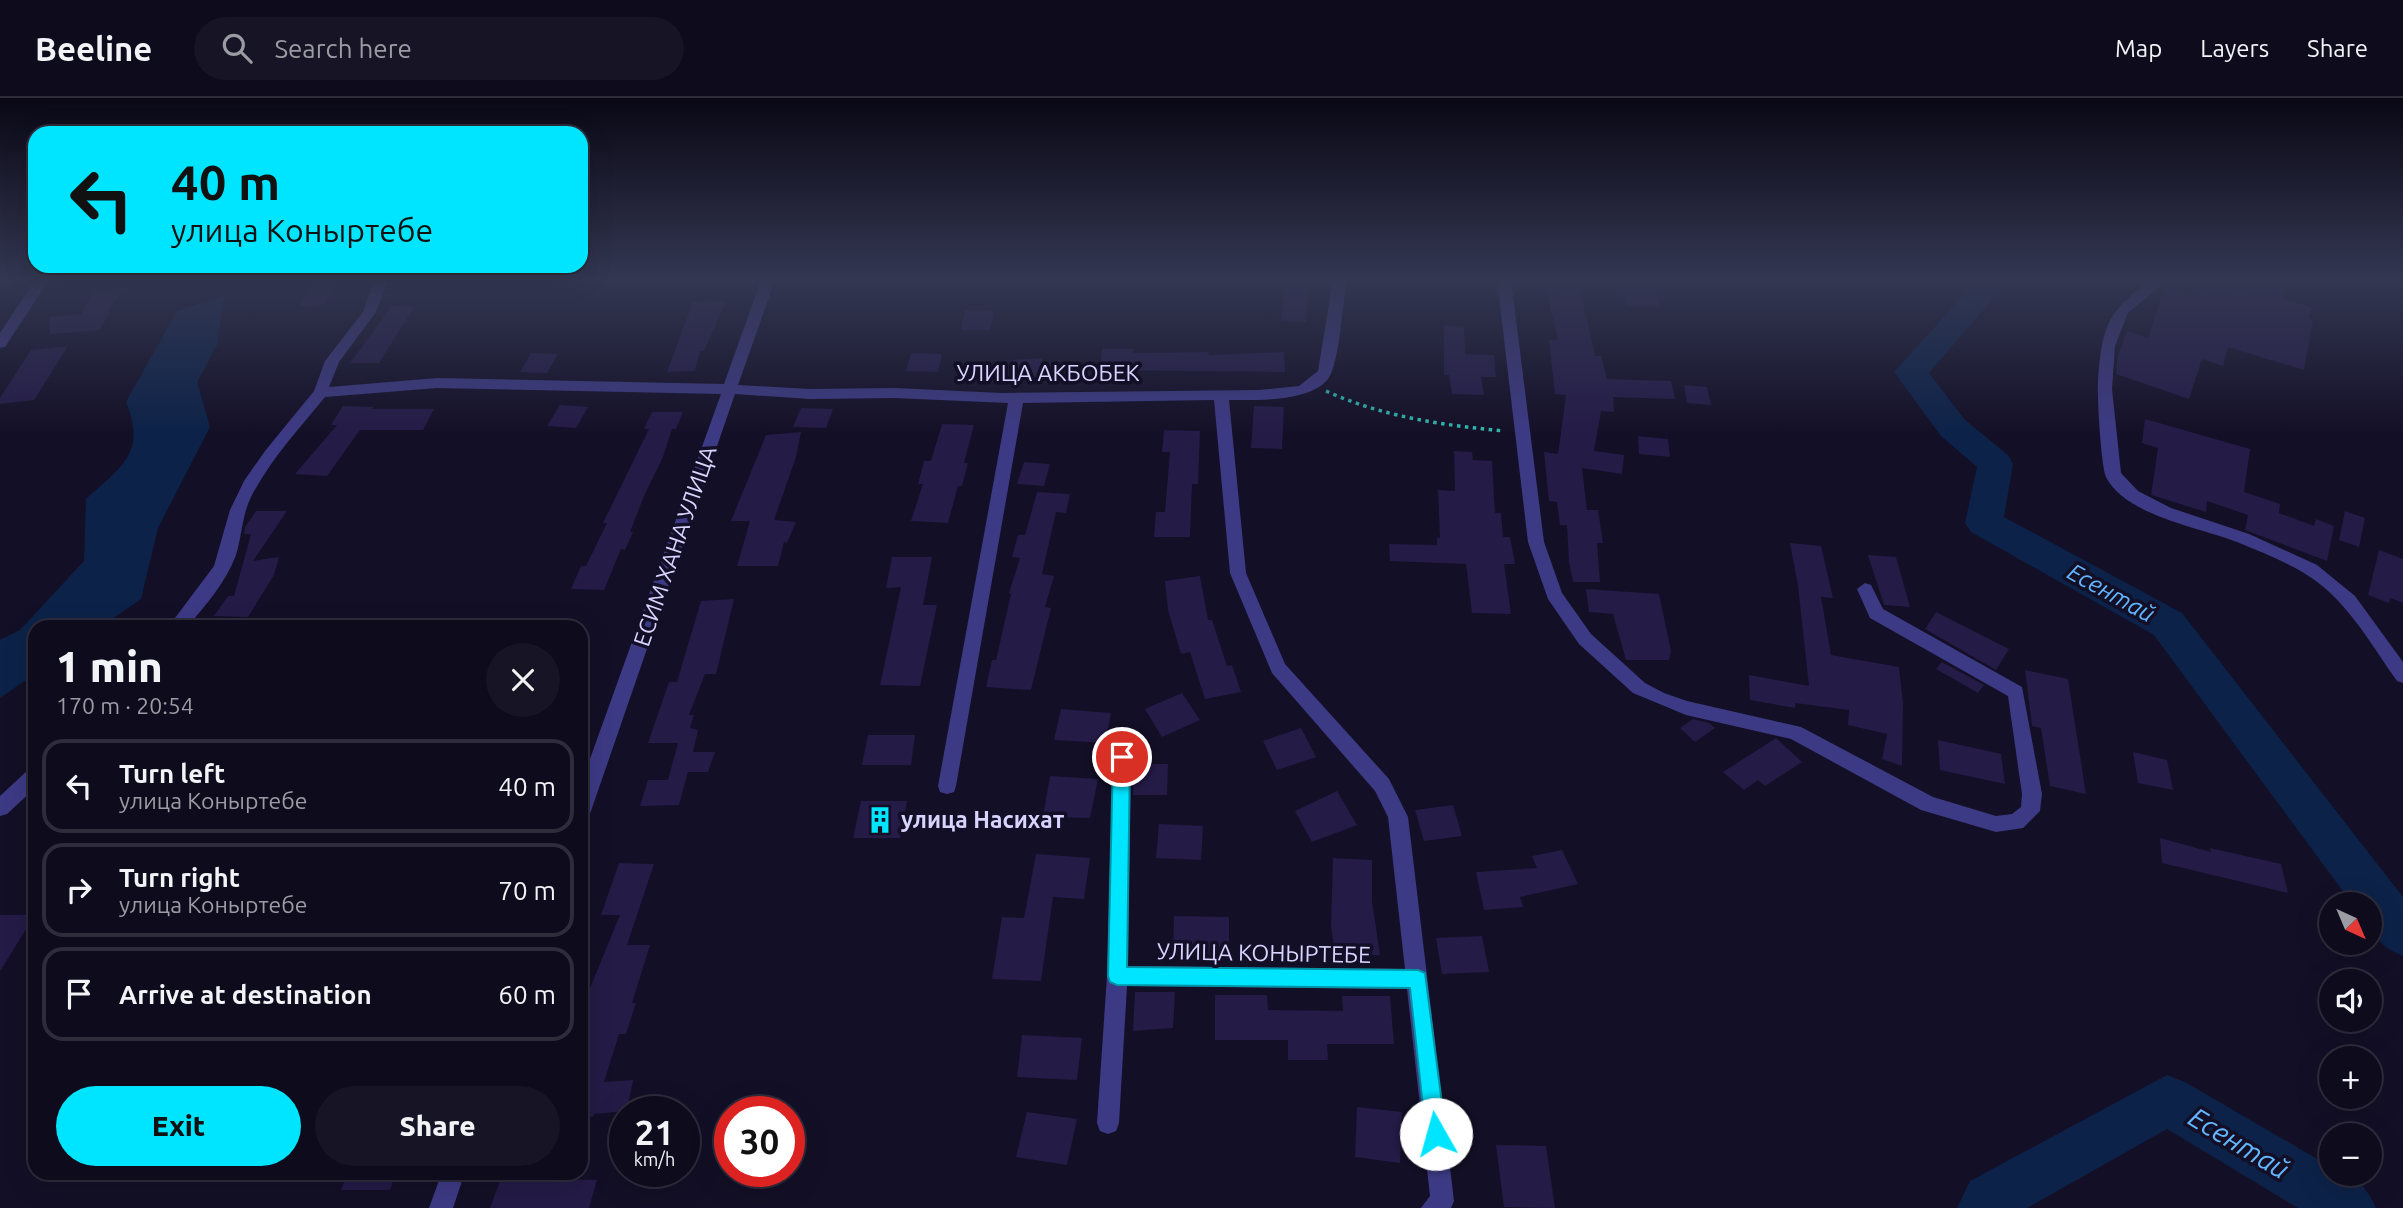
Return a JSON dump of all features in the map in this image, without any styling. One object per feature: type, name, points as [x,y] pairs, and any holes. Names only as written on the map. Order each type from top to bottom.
[{"type":"street","points":[[182,620],[206,593],[227,556],[233,523],[242,497],[258,471],[321,391],[322,383],[337,356],[356,332]]},
{"type":"street","name":"ЕСИМ ХАНА УЛИЦА","points":[[588,791],[750,332]]},
{"type":"street","points":[[1313,384],[1325,372],[1332,332]]},
{"type":"street","points":[[1510,332],[1536,542],[1554,595],[1585,639],[1639,688],[1658,698],[1686,708],[1795,732],[1928,804],[1996,824],[2016,822],[2030,811],[2032,794],[2016,692],[1876,613],[1865,589]]},
{"type":"street","points":[[2114,332],[2108,346],[2105,389],[2113,475],[2132,495],[2165,512],[2243,538],[2311,569],[2349,600],[2403,676]]},
{"type":"street","name":"УЛИЦА АКБОБЕК","points":[[321,391],[350,392],[437,383],[1016,398],[1259,395],[1302,390],[1313,384]]},
{"type":"street","points":[[1221,395],[1238,573],[1278,668],[1382,785],[1398,817],[1442,1201],[1433,1208]]},
{"type":"street","points":[[947,786],[1016,398]]},
{"type":"street","points":[[1108,1123],[1117,976],[1122,757]]},
{"type":"street","points":[[0,808],[28,782]]},
{"type":"street","name":"УЛИЦА КОНЫРТЕБЕ","points":[[1117,976],[1418,979]]},
{"type":"street","points":[[441,1208],[451,1180]]},
{"type":"path","points":[[1313,384],[1340,398],[1422,423],[1523,433]]},
{"type":"water","points":[[165,332],[219,332],[217,345],[197,382],[210,427],[158,528],[141,599],[111,620],[29,620],[84,561],[86,499],[120,468],[132,447],[132,419],[126,402]]},
{"type":"water","points":[[28,621],[28,679],[0,698],[0,640],[20,630]]},
{"type":"building","points":[[373,332],[398,332],[379,363],[350,363]]},
{"type":"building","points":[[682,332],[712,332],[704,351],[700,351],[695,371],[667,372]]},
{"type":"building","points":[[1444,332],[1464,332],[1465,354],[1494,355],[1496,377],[1481,377],[1484,395],[1452,394],[1449,375],[1444,375]]},
{"type":"building","points":[[1556,332],[1590,332],[1595,356],[1601,356],[1607,379],[1671,381],[1675,399],[1613,397],[1614,412],[1601,411],[1594,451],[1624,455],[1622,474],[1582,468],[1587,510],[1598,510],[1603,543],[1597,543],[1600,582],[1573,582],[1567,525],[1560,525],[1557,502],[1549,501],[1544,452],[1558,454],[1566,395],[1555,394],[1549,340],[1558,340]]},
{"type":"building","points":[[2127,332],[2148,338],[2150,332],[2311,332],[2304,370],[2228,347],[2223,366],[2202,359],[2189,399],[2116,374],[2117,357]]},
{"type":"building","points":[[68,346],[34,400],[0,404],[0,398],[31,350]]},
{"type":"building","points":[[1102,349],[1133,349],[1133,353],[1209,352],[1208,355],[1284,352],[1285,372],[1100,370]]},
{"type":"building","points":[[531,353],[558,354],[547,373],[520,372]]},
{"type":"building","points":[[911,353],[942,354],[938,372],[906,371]]},
{"type":"building","points":[[1042,358],[1043,377],[1014,379],[1013,360]]},
{"type":"building","points":[[1684,385],[1707,387],[1711,405],[1687,403]]},
{"type":"building","points":[[560,405],[588,407],[576,428],[547,426]]},
{"type":"building","points":[[343,406],[434,409],[423,430],[360,430],[327,476],[295,474],[337,425],[331,425]]},
{"type":"building","points":[[1254,406],[1284,407],[1282,449],[1251,448]]},
{"type":"building","points":[[801,408],[833,409],[826,428],[793,427]]},
{"type":"building","points":[[652,412],[683,412],[676,429],[672,429],[625,550],[621,549],[604,590],[571,589],[581,566],[586,566],[607,523],[603,523],[649,429],[644,429]]},
{"type":"building","points":[[2145,419],[2250,449],[2244,492],[2280,504],[2279,513],[2314,526],[2316,519],[2334,526],[2327,561],[2245,530],[2248,515],[2207,501],[2206,512],[2151,495],[2158,448],[2142,443]]},
{"type":"building","points":[[942,424],[974,425],[964,463],[968,463],[962,486],[958,486],[948,523],[911,521],[923,484],[918,484],[924,461],[931,461]]},
{"type":"building","points":[[1164,430],[1200,431],[1198,484],[1192,484],[1190,537],[1154,537],[1156,512],[1165,512],[1170,452],[1162,452]]},
{"type":"building","points":[[801,432],[796,457],[774,520],[796,522],[787,543],[784,542],[778,566],[737,566],[750,521],[731,521],[766,435]]},
{"type":"building","points":[[1638,436],[1668,439],[1670,457],[1639,454]]},
{"type":"building","points":[[1454,451],[1472,452],[1473,460],[1492,461],[1495,513],[1501,513],[1503,537],[1510,537],[1515,564],[1504,564],[1511,614],[1472,613],[1466,564],[1390,561],[1389,544],[1437,545],[1437,538],[1440,538],[1438,490],[1455,491]]},
{"type":"building","points":[[1024,462],[1050,464],[1044,486],[1017,484]]},
{"type":"building","points":[[1037,492],[1070,494],[1066,513],[1056,512],[1042,574],[1054,576],[1045,607],[1051,608],[1031,690],[986,687],[992,660],[996,660],[1011,594],[1009,593],[1020,558],[1012,557],[1018,535],[1025,535]]},
{"type":"building","points":[[256,511],[287,511],[253,561],[279,557],[274,575],[248,617],[214,616],[228,596],[234,596],[251,534],[244,534],[245,527]]},
{"type":"building","points":[[2345,511],[2365,518],[2359,547],[2339,540]]},
{"type":"building","points":[[1790,543],[1821,546],[1833,598],[1821,597],[1831,655],[1899,667],[1903,703],[1902,766],[1882,759],[1887,734],[1848,725],[1849,710],[1795,703],[1795,708],[1750,700],[1749,675],[1809,686],[1798,586]]},
{"type":"building","points":[[2379,550],[2403,559],[2403,603],[2390,598],[2389,603],[2368,595]]},
{"type":"building","points":[[1868,555],[1896,557],[1910,607],[1884,605]]},
{"type":"building","points":[[892,557],[932,557],[923,605],[937,605],[920,686],[880,685],[901,587],[886,588]]},
{"type":"building","points":[[1200,576],[1208,620],[1212,620],[1227,666],[1232,665],[1241,692],[1205,699],[1190,652],[1181,654],[1168,610],[1165,581]]},
{"type":"building","points":[[1586,589],[1659,594],[1671,651],[1669,660],[1626,660],[1613,614],[1589,612]]},
{"type":"building","points":[[734,599],[716,674],[705,674],[689,715],[694,715],[690,728],[698,730],[693,752],[715,752],[708,772],[688,772],[679,805],[640,806],[648,780],[668,780],[678,743],[648,743],[669,682],[677,682],[701,601]]},
{"type":"building","points":[[1936,612],[2009,649],[1996,670],[1925,629]]},
{"type":"building","points":[[1942,662],[1984,685],[1978,693],[1936,669]]},
{"type":"building","points":[[2025,670],[2068,679],[2086,794],[2050,786],[2041,728],[2032,726]]},
{"type":"building","points":[[1182,693],[1200,720],[1162,737],[1145,709]]},
{"type":"building","points":[[1061,709],[1111,713],[1105,743],[1054,740]]},
{"type":"building","points":[[1693,719],[1709,723],[1715,728],[1695,742],[1680,728]]},
{"type":"building","points":[[1301,728],[1316,757],[1277,770],[1263,741]]},
{"type":"building","name":"улица Насихат","points":[[868,735],[915,735],[911,765],[862,765]]},
{"type":"building","points":[[1776,738],[1802,762],[1765,786],[1758,780],[1744,790],[1723,772]]},
{"type":"building","points":[[1938,740],[2001,754],[2005,784],[1940,770]]},
{"type":"building","points":[[2133,752],[2167,760],[2173,790],[2138,783]]},
{"type":"building","points":[[1134,764],[1168,764],[1167,795],[1133,795]]},
{"type":"building","points":[[1050,776],[1098,779],[1090,818],[1043,817]]},
{"type":"building","points":[[1337,791],[1357,825],[1312,842],[1295,811]]},
{"type":"building","name":"улица Насихат","points":[[861,801],[907,801],[900,838],[853,838]]},
{"type":"building","points":[[1453,805],[1462,836],[1424,841],[1415,810]]},
{"type":"building","points":[[1159,824],[1203,826],[1201,860],[1156,858]]},
{"type":"building","points":[[2160,838],[2211,852],[2210,848],[2281,864],[2288,893],[2162,863]]},
{"type":"building","points":[[1562,850],[1578,884],[1520,897],[1523,907],[1484,910],[1476,872],[1537,868],[1532,856]]},
{"type":"building","points":[[1036,854],[1090,858],[1084,899],[1053,897],[1041,981],[992,979],[1002,917],[1024,918]]},
{"type":"building","points":[[1333,858],[1372,860],[1372,901],[1380,955],[1335,957],[1331,926]]},
{"type":"building","points":[[619,863],[654,864],[627,945],[650,945],[632,1003],[636,1003],[626,1034],[619,1034],[604,1082],[633,1080],[630,1096],[609,1096],[609,1113],[594,1114],[593,1117],[588,1116],[588,993],[620,915],[601,915]]},
{"type":"building","points":[[0,915],[28,915],[28,926],[0,971]]},
{"type":"building","points":[[1174,916],[1229,917],[1229,957],[1173,957]]},
{"type":"building","points":[[1482,936],[1489,972],[1442,974],[1436,938]]},
{"type":"building","points":[[1135,992],[1175,992],[1173,1028],[1133,1031]]},
{"type":"building","points":[[1215,995],[1267,995],[1268,1010],[1343,1011],[1342,996],[1390,996],[1394,1044],[1327,1044],[1328,1060],[1288,1060],[1288,1040],[1215,1040]]},
{"type":"building","points":[[1022,1035],[1082,1038],[1077,1080],[1017,1077]]},
{"type":"building","points":[[1357,1107],[1402,1112],[1400,1163],[1355,1157]]},
{"type":"building","points":[[1027,1112],[1077,1119],[1067,1165],[1016,1157]]},
{"type":"building","points":[[1496,1145],[1546,1146],[1555,1208],[1504,1207]]},
{"type":"building","points":[[345,1180],[393,1180],[390,1190],[341,1190]]},
{"type":"building","points":[[500,1180],[597,1180],[589,1208],[490,1208]]},
{"type":"waterway","name":"Есентай","points":[[1947,332],[1911,372],[1953,428],[1995,464],[1984,523],[2168,624],[2403,934]]},
{"type":"waterway","name":"Есентай","points":[[1984,1208],[1989,1200],[2167,1100],[2349,1208]]},
{"type":"place","name":"улица Насихат","points":[[880,820]]},
{"type":"route","points":[[1122,757],[1117,976],[1418,979],[1436,1134]]}]
